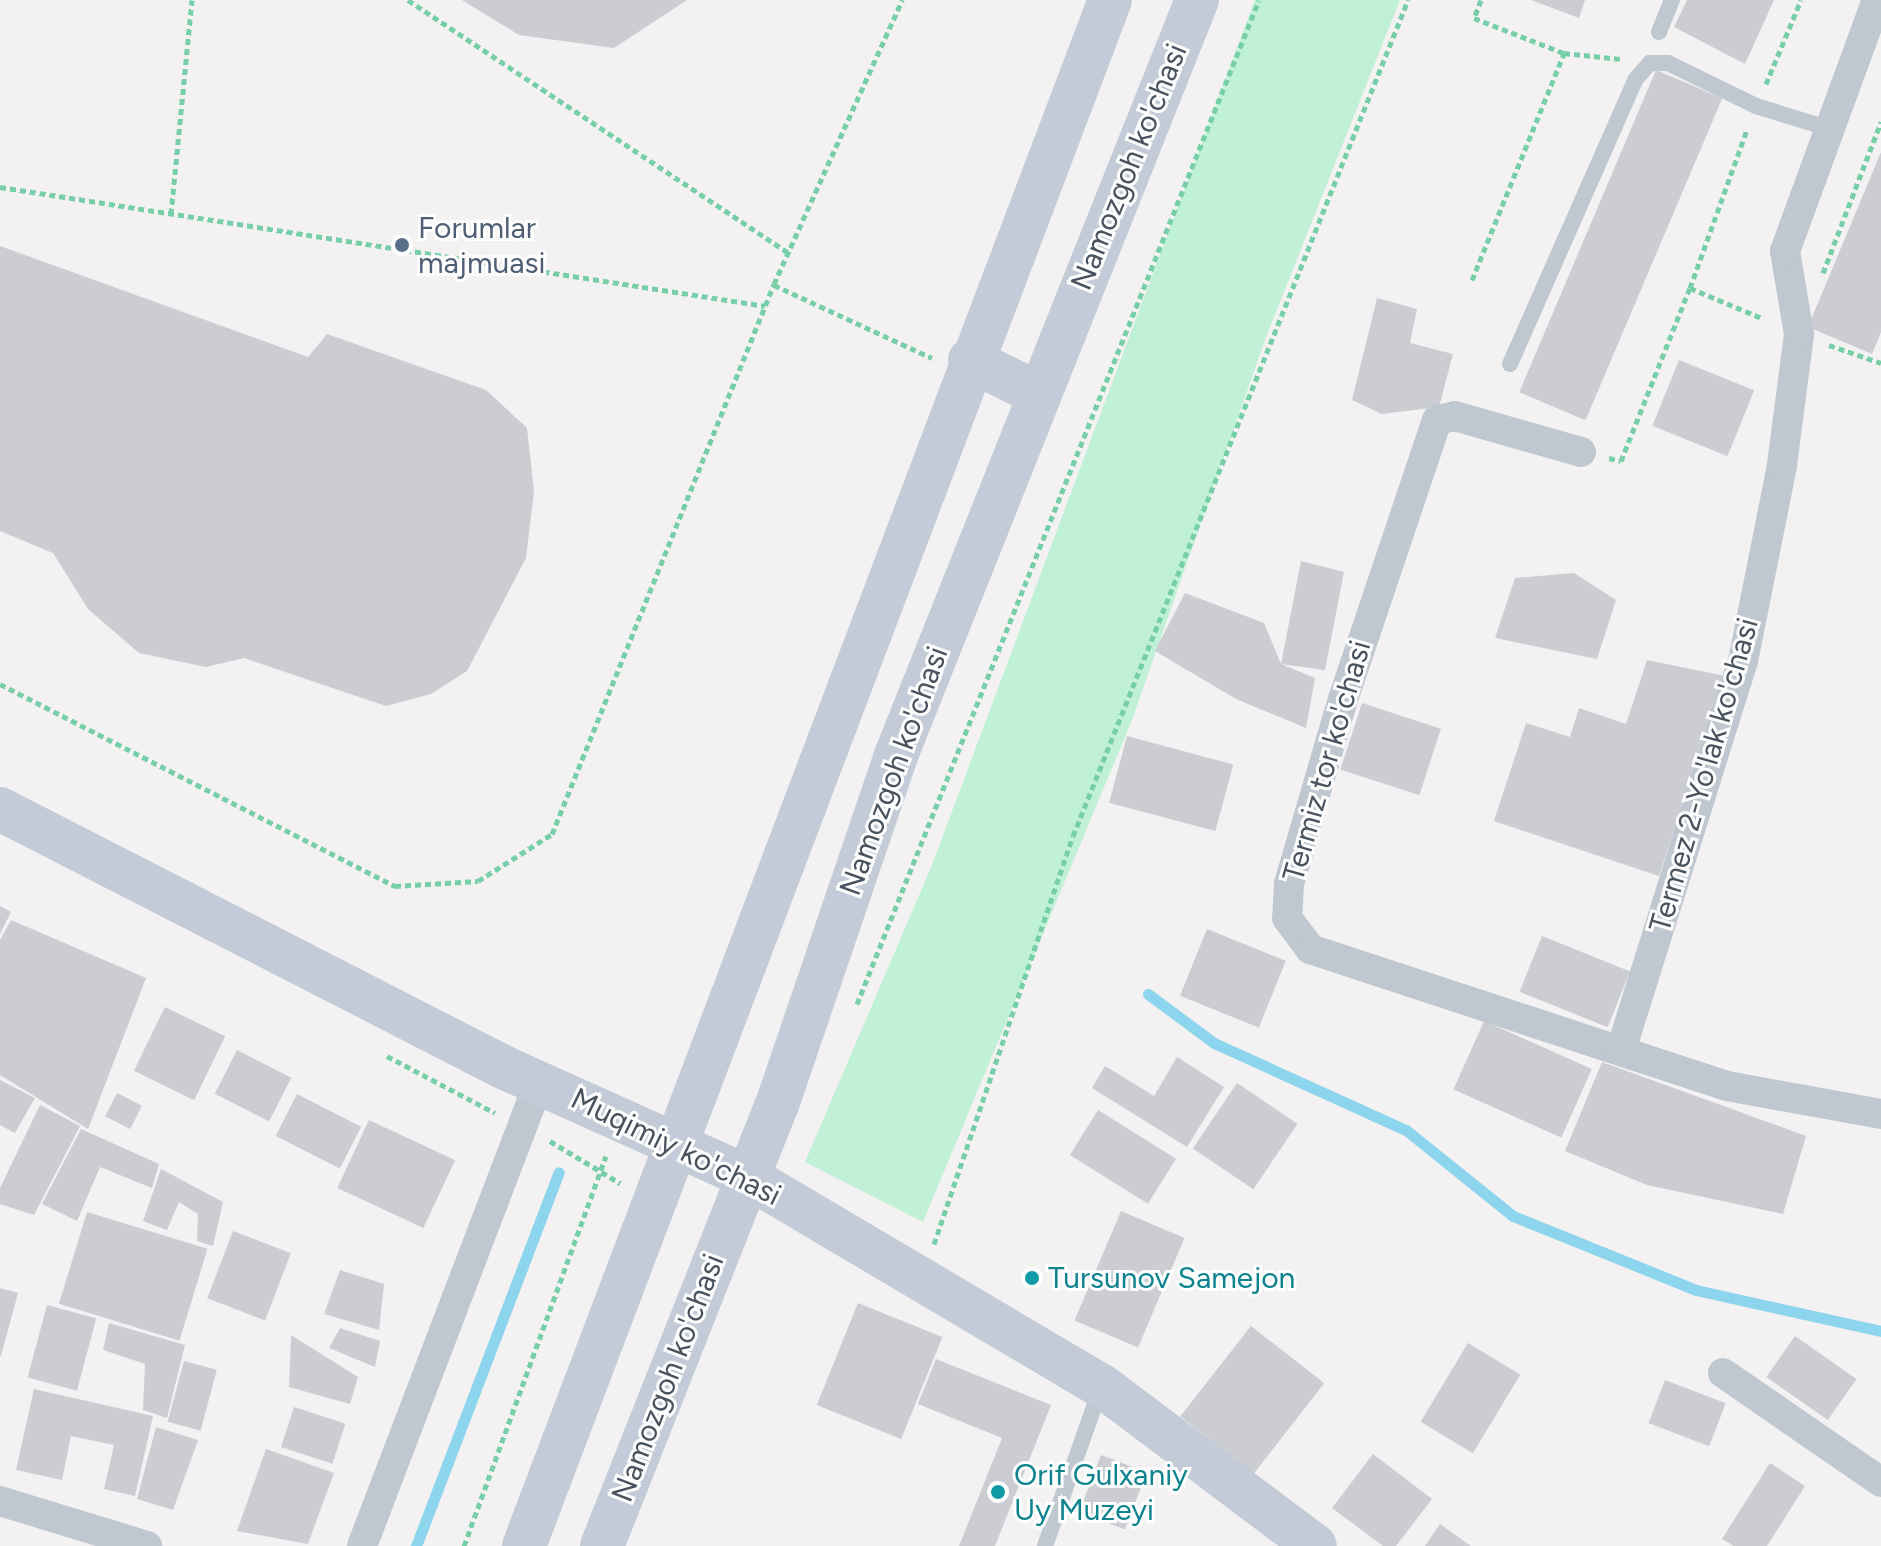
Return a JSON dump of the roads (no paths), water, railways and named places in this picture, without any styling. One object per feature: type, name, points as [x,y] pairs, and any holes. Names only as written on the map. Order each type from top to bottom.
[{"type":"main road","points":[[524,1546],[682,1144],[968,367],[1110,0]]},
{"type":"main road","name":"Namozgoh ko'chasi","points":[[602,1546],[748,1177],[895,758],[1197,0]]},
{"type":"main road","points":[[968,367],[1039,394]]},
{"type":"main road","name":"Muqimiy ko'chasi","points":[[0,809],[539,1083],[682,1144],[748,1177],[1102,1386],[1315,1546]]},
{"type":"street","name":"Termez 2-Yo'lak ko'chasi","points":[[1621,1050],[1743,661],[1792,402],[1799,334],[1785,251],[1827,128],[1877,0]]},
{"type":"street","name":"Termiz tor ko'chasi","points":[[1581,452],[1455,416],[1437,420],[1325,757],[1287,918],[1310,949],[1727,1086],[1881,1114]]},
{"type":"street","points":[[362,1546],[539,1083]]},
{"type":"street","points":[[1723,1373],[1881,1482]]},
{"type":"street","points":[[0,1501],[147,1546]]},
{"type":"lane","points":[[1659,32],[1672,0]]},
{"type":"lane","points":[[1510,364],[1635,80],[1650,63],[1668,63],[1756,106],[1827,128]]},
{"type":"lane","points":[[1045,1546],[1102,1386]]},
{"type":"waterway","points":[[1148,994],[1214,1043],[1406,1130],[1513,1216],[1696,1290],[1881,1331]]},
{"type":"waterway","points":[[416,1546],[559,1172]]},
{"type":"place","name":"Forumlar majmuasi","points":[[402,245]]},
{"type":"place","name":"Tursunov Samejon","points":[[1032,1278]]},
{"type":"place","name":"Orif Gulxaniy Uy Muzeyi","points":[[998,1492]]}]
